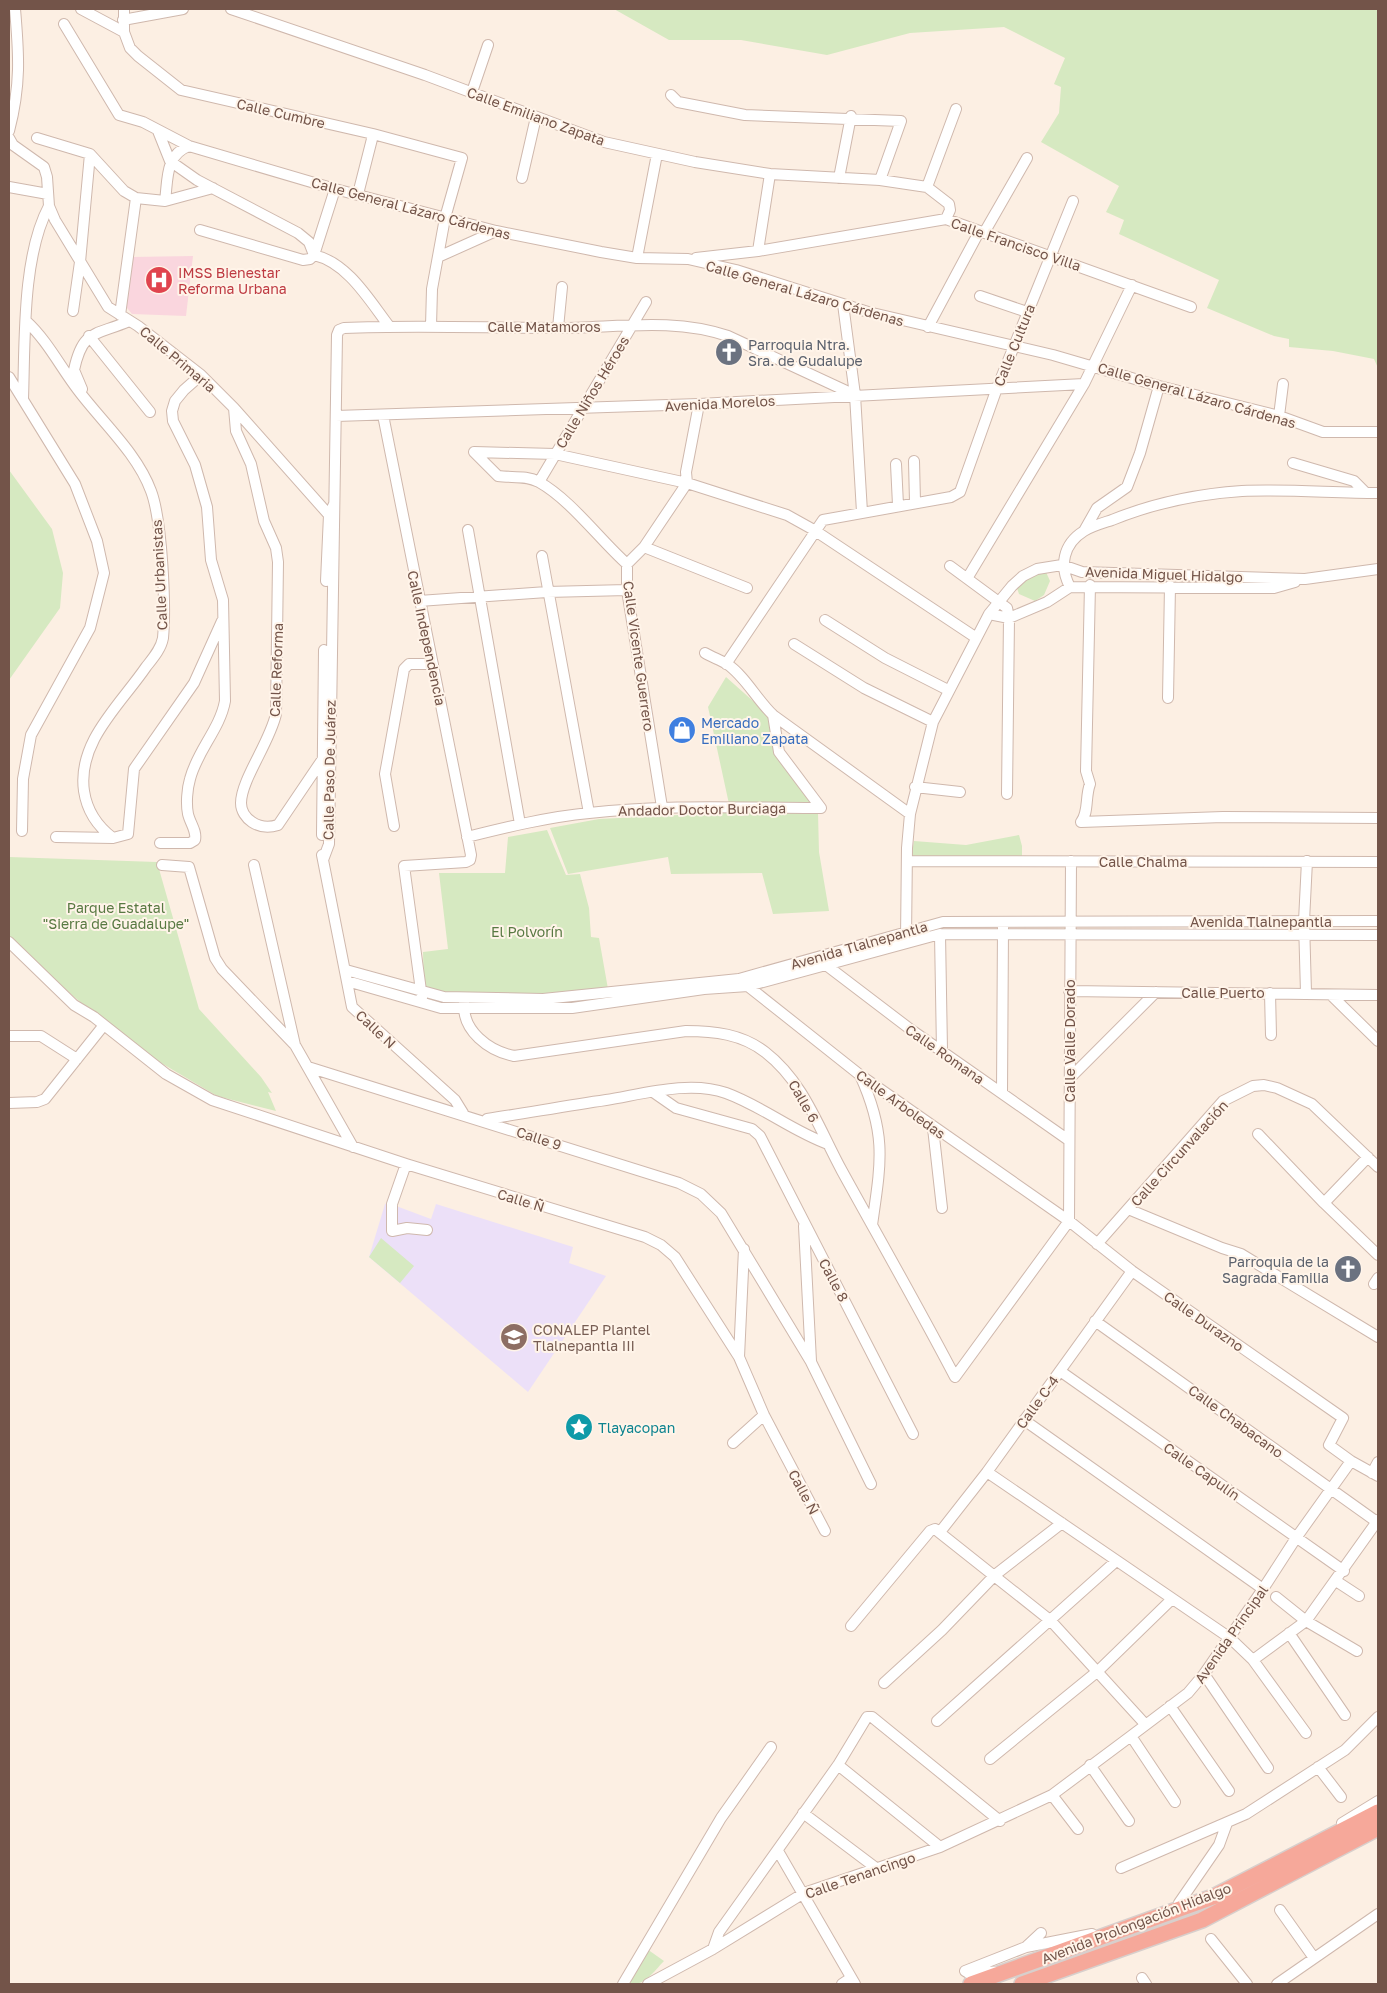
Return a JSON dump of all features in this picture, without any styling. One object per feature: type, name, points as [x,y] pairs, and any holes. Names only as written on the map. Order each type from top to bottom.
[{"type":"highway","name":"Avenida Prolongación Hidalgo","points":[[971,1984],[1213,1897],[1378,1812]]},
{"type":"highway","name":"Avenida Prolongación Hidalgo","points":[[1022,1984],[1202,1920],[1378,1828]]},
{"type":"street","points":[[9,131],[19,83],[16,9]]},
{"type":"street","points":[[81,9],[124,32]]},
{"type":"street","name":"Calle Cumbre","points":[[124,9],[124,32],[130,48],[182,90],[373,134],[462,158],[446,218]]},
{"type":"street","points":[[124,20],[183,9]]},
{"type":"street","name":"Calle Emiliano Zapata","points":[[231,9],[472,92],[604,142],[657,154],[770,174],[880,180],[927,187],[949,204],[950,210],[946,219]]},
{"type":"street","name":"Calle General Lázaro Cárdenas","points":[[64,24],[120,115],[143,122],[189,146],[335,188],[496,231],[637,258],[688,259],[736,270],[843,304],[928,328],[1014,346],[1091,366],[1159,386],[1279,416],[1323,432],[1378,432]]},
{"type":"street","points":[[472,92],[488,45]]},
{"type":"street","points":[[671,95],[678,102],[745,115],[901,122],[880,180]]},
{"type":"street","points":[[927,187],[956,109]]},
{"type":"street","points":[[522,178],[536,117]]},
{"type":"street","points":[[839,178],[851,119]]},
{"type":"street","points":[[158,131],[170,161],[165,201]]},
{"type":"street","points":[[37,138],[90,154],[124,191],[136,198],[165,201],[213,188]]},
{"type":"street","points":[[358,194],[372,139]]},
{"type":"street","name":"Calle Primaria","points":[[11,141],[44,167],[49,206],[104,301],[129,322],[138,326],[201,375],[234,408],[332,516]]},
{"type":"street","points":[[170,161],[177,152],[189,146]]},
{"type":"street","points":[[73,311],[80,262],[90,154]]},
{"type":"street","points":[[637,258],[657,154]]},
{"type":"street","points":[[928,328],[981,232],[1026,158]]},
{"type":"street","points":[[170,161],[213,188],[298,233],[309,242],[314,255]]},
{"type":"street","points":[[758,251],[770,174]]},
{"type":"street","points":[[9,187],[48,194]]},
{"type":"street","points":[[200,230],[303,260],[310,259],[314,255],[335,188]]},
{"type":"street","points":[[120,315],[136,198]]},
{"type":"street","name":"Calle Cultura","points":[[915,502],[951,497],[960,492],[997,388],[1073,201]]},
{"type":"street","points":[[23,399],[29,279],[41,220],[49,206]]},
{"type":"street","points":[[431,326],[432,289],[446,218]]},
{"type":"street","name":"Calle Francisco Villa","points":[[688,259],[758,251],[946,219],[1191,308]]},
{"type":"street","points":[[438,257],[496,231]]},
{"type":"street","points":[[314,255],[326,258],[347,273],[390,326]]},
{"type":"street","points":[[968,577],[1084,384],[1091,366],[1132,285]]},
{"type":"street","points":[[558,328],[562,287]]},
{"type":"street","points":[[980,296],[1027,312]]},
{"type":"street","name":"Calle Niños Héroes","points":[[539,482],[646,302]]},
{"type":"street","points":[[843,304],[855,395],[862,512]]},
{"type":"street","name":"Calle Urbanistas","points":[[26,321],[37,330],[85,399],[126,449],[145,480],[155,505],[160,548],[161,644],[135,683],[98,731],[87,752],[83,767],[86,800],[96,823],[113,838]]},
{"type":"street","points":[[85,399],[74,370],[81,348],[89,336],[129,322]]},
{"type":"street","name":"Calle Matamoros","points":[[336,416],[339,330],[390,326],[558,328],[632,325],[688,326],[708,329],[855,395]]},
{"type":"street","points":[[89,336],[150,412]]},
{"type":"street","points":[[160,843],[190,843],[195,840],[196,835],[188,813],[188,789],[197,760],[224,709],[224,600],[211,560],[208,507],[195,465],[173,421],[172,411],[175,400],[201,375]]},
{"type":"street","points":[[9,377],[64,464],[84,503],[97,541],[104,573],[90,628],[31,735],[23,779],[22,831]]},
{"type":"street","name":"Avenida Morelos","points":[[336,416],[383,416],[699,404],[1084,384]]},
{"type":"street","points":[[1279,416],[1283,384]]},
{"type":"street","points":[[906,943],[910,814],[915,787],[933,722],[989,614],[1023,576],[1037,569],[1062,565],[1066,552],[1084,531],[1097,508],[1127,487],[1140,453],[1159,386]]},
{"type":"street","points":[[687,483],[686,472],[699,404]]},
{"type":"street","name":"Calle Reforma","points":[[234,408],[234,424],[250,464],[264,521],[276,548],[278,562],[276,714],[271,732],[242,792],[241,806],[249,820],[264,827],[278,825],[322,760]]},
{"type":"street","points":[[328,625],[336,416]]},
{"type":"street","name":"Calle Independencia","points":[[383,416],[471,856],[470,860],[404,866],[422,997]]},
{"type":"street","points":[[627,564],[582,519],[539,482],[518,476],[498,476],[474,452],[556,454],[687,483],[786,515],[814,530],[975,638]]},
{"type":"street","points":[[726,664],[814,530],[823,520],[915,502],[914,460]]},
{"type":"street","points":[[1293,463],[1354,481],[1366,493]]},
{"type":"street","points":[[896,464],[898,505]]},
{"type":"street","name":"Calle Vicente Guerrero","points":[[662,807],[627,590],[627,564],[644,547],[687,483]]},
{"type":"street","points":[[1084,531],[1137,510],[1191,496],[1243,491],[1378,493]]},
{"type":"street","points":[[468,530],[478,597],[520,824]]},
{"type":"street","points":[[644,547],[747,588]]},
{"type":"street","points":[[542,556],[547,592],[589,813]]},
{"type":"street","name":"Avenida Miguel Hidalgo","points":[[1062,565],[1082,572],[1305,579],[1378,569]]},
{"type":"street","name":"Avenida Miguel Hidalgo","points":[[1009,618],[1047,602],[1070,587],[1062,565]]},
{"type":"street","points":[[950,566],[968,577],[1008,608],[1007,794]]},
{"type":"street","points":[[1070,587],[1090,585],[1274,588],[1305,579]]},
{"type":"street","points":[[1090,585],[1086,771],[1090,784],[1087,793],[1086,816],[1081,822],[1223,817],[1378,818]]},
{"type":"street","points":[[1168,698],[1170,586]]},
{"type":"street","points":[[419,601],[547,592],[627,590]]},
{"type":"street","points":[[989,614],[1009,618]]},
{"type":"street","points":[[56,836],[113,838],[124,836],[130,830],[130,798],[134,770],[194,682],[225,616]]},
{"type":"street","points":[[825,620],[885,658],[948,690]]},
{"type":"street","name":"Calle Paso De Juárez","points":[[322,860],[322,760],[328,625]]},
{"type":"street","name":"Calle Paso De Juárez","points":[[322,860],[329,844],[328,625]]},
{"type":"street","points":[[794,644],[864,688],[933,722]]},
{"type":"street","points":[[705,653],[726,664],[773,715],[910,814]]},
{"type":"street","points":[[394,826],[385,774],[404,669],[409,664],[433,664]]},
{"type":"street","name":"Andador Doctor Burciaga","points":[[467,837],[520,824],[589,813],[662,807],[821,808],[779,752],[773,715]]},
{"type":"street","points":[[915,787],[960,792]]},
{"type":"street","name":"Calle N","points":[[322,860],[346,970],[346,981],[355,1010],[455,1100],[463,1114]]},
{"type":"street","name":"Calle Chalma","points":[[908,861],[1378,862]]},
{"type":"street","name":"Calle Valle Dorado","points":[[1069,1221],[1068,1139],[1070,1078],[1068,992],[1071,861]]},
{"type":"street","points":[[1306,861],[1304,921],[1306,993]]},
{"type":"street","points":[[254,864],[295,1045]]},
{"type":"street","points":[[162,865],[190,867],[215,958],[222,970],[295,1045],[353,1148]]},
{"type":"street","points":[[1002,1093],[1004,920]]},
{"type":"street","name":"Avenida Tlalnepantla","points":[[346,981],[422,997],[573,998],[739,979],[943,922],[1004,920],[1069,927],[1304,935],[1378,935]]},
{"type":"street","name":"Avenida Tlalnepantla","points":[[346,970],[422,997],[441,1008],[463,1010],[572,1008],[704,989],[748,986],[940,934],[1003,933],[1069,927],[1304,921],[1378,922]]},
{"type":"street","points":[[940,934],[942,1050]]},
{"type":"street","name":"Calle Ñ","points":[[9,942],[69,1001],[104,1025],[166,1074],[212,1100],[353,1148],[645,1237],[662,1245],[675,1257],[739,1357],[764,1415],[825,1531]]},
{"type":"street","name":"Calle Romana","points":[[826,965],[910,1029],[1068,1139]]},
{"type":"street","name":"Calle Arboledas","points":[[739,979],[860,1075],[933,1128],[1069,1221]]},
{"type":"street","name":"Calle Puerto","points":[[1068,992],[1270,992],[1378,995]]},
{"type":"street","points":[[1070,1078],[1156,992]]},
{"type":"street","points":[[1270,992],[1271,1036]]},
{"type":"street","points":[[1331,995],[1378,1041]]},
{"type":"street","name":"Calle 6","points":[[464,998],[463,1010],[470,1029],[488,1046],[500,1053],[514,1056],[686,1031],[712,1031],[735,1036],[764,1050],[786,1070],[802,1091],[828,1144],[909,1289],[955,1377],[1069,1221]]},
{"type":"street","points":[[9,1103],[41,1101],[78,1059],[104,1025]]},
{"type":"street","points":[[9,1036],[41,1036],[78,1059]]},
{"type":"street","name":"Calle 9","points":[[308,1067],[483,1120],[690,1188],[712,1202],[744,1249],[811,1362],[871,1484]]},
{"type":"street","points":[[860,1075],[876,1116],[881,1145],[880,1173],[872,1225]]},
{"type":"street","name":"Calle Circunvalación","points":[[1097,1244],[1223,1101],[1253,1086],[1264,1085],[1277,1088],[1307,1101],[1378,1167]]},
{"type":"street","points":[[483,1120],[653,1092],[695,1088],[725,1093],[745,1101],[812,1139],[828,1144]]},
{"type":"street","name":"Calle 8","points":[[653,1092],[676,1108],[752,1129],[760,1136],[914,1434]]},
{"type":"street","points":[[933,1128],[942,1208]]},
{"type":"street","points":[[1258,1134],[1324,1203],[1378,1255]]},
{"type":"street","points":[[1324,1203],[1368,1157]]},
{"type":"street","points":[[406,1164],[392,1204],[392,1231],[407,1228],[427,1230]]},
{"type":"street","name":"Calle Circunvalación","points":[[1128,1209],[1241,1254],[1378,1337]]},
{"type":"street","name":"Calle Durazno","points":[[1069,1221],[1132,1270],[1343,1418],[1329,1444],[1351,1461]]},
{"type":"street","points":[[804,1222],[811,1362]]},
{"type":"street","points":[[739,1357],[744,1249]]},
{"type":"street","name":"Calle C-4","points":[[851,1626],[930,1531],[938,1530],[987,1472],[1132,1270]]},
{"type":"street","name":"Calle Chabacano","points":[[1095,1321],[1378,1521]]},
{"type":"street","name":"Calle Capulín","points":[[1060,1372],[1344,1571]]},
{"type":"street","points":[[733,1443],[764,1415]]},
{"type":"street","points":[[1024,1420],[1263,1589]]},
{"type":"street","points":[[1351,1461],[1375,1474],[1378,1462]]},
{"type":"street","name":"Avenida Principal","points":[[1000,1821],[1052,1795],[1188,1693],[1230,1638],[1296,1538],[1351,1461]]},
{"type":"street","points":[[987,1472],[1115,1562],[1230,1638],[1253,1660],[1306,1733]]},
{"type":"street","points":[[1253,1660],[1306,1621],[1344,1571],[1378,1521]]},
{"type":"street","points":[[884,1683],[942,1630],[995,1574],[1062,1523]]},
{"type":"street","points":[[938,1530],[1052,1621],[1145,1724]]},
{"type":"street","points":[[938,1721],[1052,1621],[1115,1562]]},
{"type":"street","points":[[1336,1581],[1359,1596]]},
{"type":"street","points":[[1276,1597],[1306,1621],[1357,1651]]},
{"type":"street","points":[[990,1759],[1098,1671],[1171,1600]]},
{"type":"street","points":[[1289,1634],[1345,1715]]},
{"type":"street","points":[[1204,1674],[1268,1768]]},
{"type":"street","points":[[1170,1706],[1229,1791]]},
{"type":"street","points":[[713,1949],[719,1932],[838,1765],[867,1717],[872,1717],[1000,1821]]},
{"type":"street","points":[[1121,1868],[1228,1824],[1248,1813],[1345,1750],[1378,1717]]},
{"type":"street","points":[[1131,1736],[1175,1802]]},
{"type":"street","points":[[623,1984],[720,1818],[772,1747]]},
{"type":"street","points":[[838,1765],[940,1847]]},
{"type":"street","points":[[1090,1766],[1129,1821]]},
{"type":"street","points":[[1318,1767],[1342,1797]]},
{"type":"street","points":[[1052,1795],[1078,1828]]},
{"type":"street","points":[[1003,1973],[984,1971],[970,1974],[965,1971],[1026,1946],[1090,1935],[1214,1889],[1349,1819],[1378,1801]]},
{"type":"street","points":[[803,1813],[876,1868]]},
{"type":"street","name":"Calle Tenancingo","points":[[648,1984],[713,1949],[804,1893],[940,1847],[1000,1821]]},
{"type":"street","points":[[1179,1903],[1219,1844],[1228,1824]]},
{"type":"street","points":[[778,1851],[804,1893],[853,1981],[842,1984]]},
{"type":"street","points":[[1280,1910],[1314,1958]]},
{"type":"street","points":[[1277,1984],[1378,1914]]},
{"type":"street","points":[[1026,1946],[1041,1933]]},
{"type":"street","points":[[1211,1939],[1247,1984]]},
{"type":"shaded area","name":"IMSS Bienestar Reforma Urbana","points":[[193,256],[186,316],[132,314],[123,303],[131,257]]},
{"type":"shaded area","name":"CONALEP Plantel Tlalnepantla III","points":[[388,1203],[431,1219],[436,1204],[573,1247],[569,1263],[606,1276],[528,1392],[369,1257],[385,1204]]},
{"type":"green space","points":[[614,9],[1378,9],[1378,368],[1374,359],[1333,351],[1289,347],[1289,339],[1274,336],[1207,308],[1219,280],[1119,234],[1124,220],[1106,212],[1119,186],[1041,142],[1059,113],[1061,87],[1054,84],[1065,58],[1004,27],[910,33],[827,55],[741,40],[669,40]]},
{"type":"green space","points":[[9,470],[52,529],[63,573],[60,608],[9,680]]},
{"type":"green space","points":[[1046,572],[1050,581],[1044,595],[1035,601],[1019,594],[1017,588],[1033,573]]},
{"type":"green space","points":[[726,677],[770,716],[778,755],[815,805],[729,804],[708,707]]},
{"type":"green space","points":[[738,812],[818,813],[819,852],[829,911],[773,914],[762,873],[671,874],[668,857],[568,874],[550,828],[599,819]]},
{"type":"green space","name":"El Polvorín","points":[[547,830],[566,875],[580,874],[589,908],[591,937],[599,938],[608,989],[499,996],[424,993],[423,952],[448,949],[439,873],[505,873],[508,837]]},
{"type":"green space","points":[[1019,835],[1022,846],[1022,861],[911,858],[914,841],[966,845]]},
{"type":"green space","name":"Parque Estatal \"Sierra de Guadalupe\"","points":[[9,857],[157,862],[199,1009],[261,1077],[272,1093],[268,1092],[276,1111],[217,1096],[129,1044],[50,976],[9,937]]},
{"type":"green space","points":[[381,1238],[414,1266],[400,1283],[369,1257]]},
{"type":"green space","points":[[647,1949],[664,1961],[643,1981],[633,1983],[628,1981]]},
{"type":"place","name":"IMSS Bienestar Reforma Urbana","points":[[159,280]]},
{"type":"place","name":"Parroquia Ntra. Sra. de Gudalupe","points":[[729,352]]},
{"type":"place","name":"Mercado Emiliano Zapata","points":[[682,730]]},
{"type":"place","name":"Parroquia de la Sagrada Familia","points":[[1348,1269]]},
{"type":"place","name":"CONALEP Plantel Tlalnepantla III","points":[[514,1337]]},
{"type":"place","name":"Tlayacopan","points":[[579,1427]]}]
